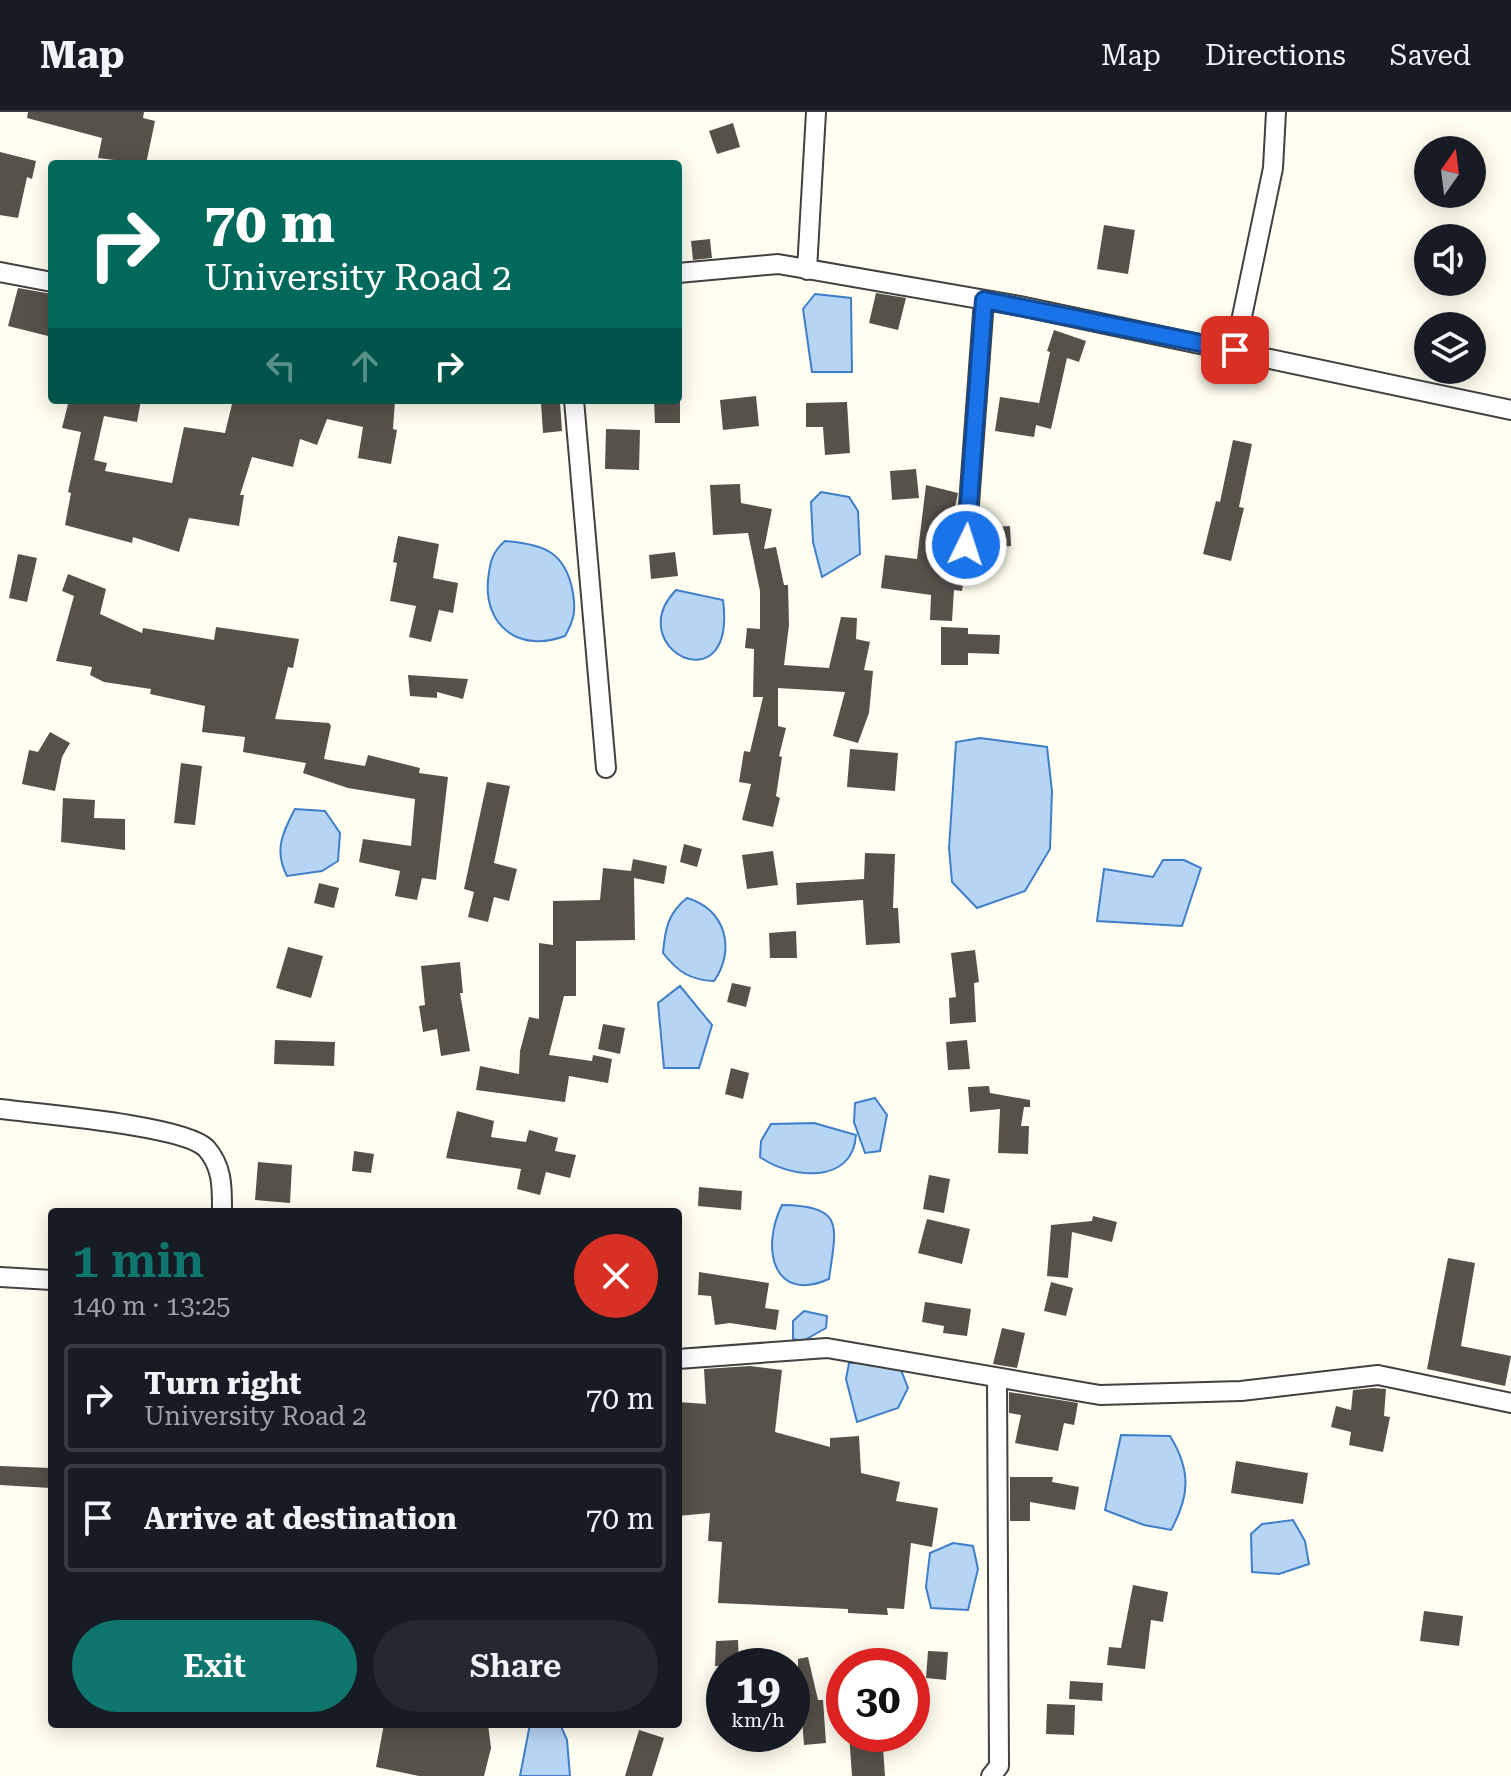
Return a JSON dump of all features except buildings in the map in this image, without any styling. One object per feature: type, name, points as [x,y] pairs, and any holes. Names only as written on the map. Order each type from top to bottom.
[{"type":"street","points":[[807,270],[816,112]]},
{"type":"street","points":[[1235,350],[1273,168],[1276,112]]},
{"type":"street","points":[[682,273],[778,264],[984,300],[1511,410]]},
{"type":"street","points":[[0,272],[48,281]]},
{"type":"street","points":[[966,545],[984,300]]},
{"type":"street","points":[[574,404],[606,768]]},
{"type":"street","points":[[0,1109],[145,1128],[190,1139],[205,1147],[221,1173],[222,1208]]},
{"type":"street","points":[[0,1277],[48,1280]]},
{"type":"street","points":[[682,1359],[827,1348],[1100,1395],[1241,1391],[1378,1375],[1511,1403]]},
{"type":"street","points":[[991,1776],[999,1766],[997,1379]]},
{"type":"water","points":[[815,294],[851,298],[852,372],[812,372],[803,309]]},
{"type":"water","points":[[821,492],[849,497],[858,511],[860,554],[822,577],[813,542],[811,502]]},
{"type":"water","points":[[505,541],[542,548],[559,559],[565,568],[574,605],[565,636],[533,641],[508,632],[499,623],[488,597],[488,580],[492,558]]},
{"type":"water","points":[[676,590],[723,600],[723,633],[714,652],[700,660],[684,657],[670,647],[662,631],[663,612]]},
{"type":"water","points":[[980,738],[1047,747],[1052,791],[1050,849],[1025,891],[977,908],[952,882],[949,848],[956,742]]},
{"type":"water","points":[[295,809],[325,811],[340,833],[338,861],[322,871],[287,876],[283,867],[281,842]]},
{"type":"water","points":[[1163,860],[1184,860],[1201,868],[1182,926],[1097,921],[1104,869],[1153,877]]},
{"type":"water","points":[[687,898],[711,911],[723,932],[725,956],[714,981],[685,974],[663,953],[669,922]]},
{"type":"water","points":[[680,986],[712,1025],[699,1068],[664,1068],[658,1003]]},
{"type":"water","points":[[875,1098],[887,1115],[880,1151],[865,1153],[854,1122],[855,1103]]},
{"type":"water","points":[[814,1123],[856,1135],[852,1151],[844,1163],[832,1170],[803,1173],[788,1170],[760,1157],[761,1141],[771,1124]]},
{"type":"water","points":[[782,1205],[803,1206],[827,1215],[834,1233],[829,1279],[810,1285],[795,1284],[784,1278],[776,1267],[772,1238]]},
{"type":"water","points":[[804,1311],[827,1316],[826,1328],[803,1341],[793,1339],[793,1321]]},
{"type":"water","points":[[877,1362],[901,1370],[908,1388],[898,1408],[857,1422],[846,1379],[849,1363]]},
{"type":"water","points":[[1121,1435],[1170,1436],[1177,1448],[1186,1483],[1182,1506],[1171,1530],[1144,1525],[1105,1510]]},
{"type":"water","points":[[1293,1520],[1305,1541],[1309,1564],[1279,1574],[1252,1572],[1251,1534],[1262,1524]]},
{"type":"water","points":[[953,1543],[973,1546],[978,1569],[968,1610],[931,1608],[926,1587],[930,1553]]},
{"type":"water","points":[[529,1728],[562,1728],[567,1740],[570,1776],[520,1776]]},
{"type":"route","points":[[966,545],[984,300],[1235,350]]}]
